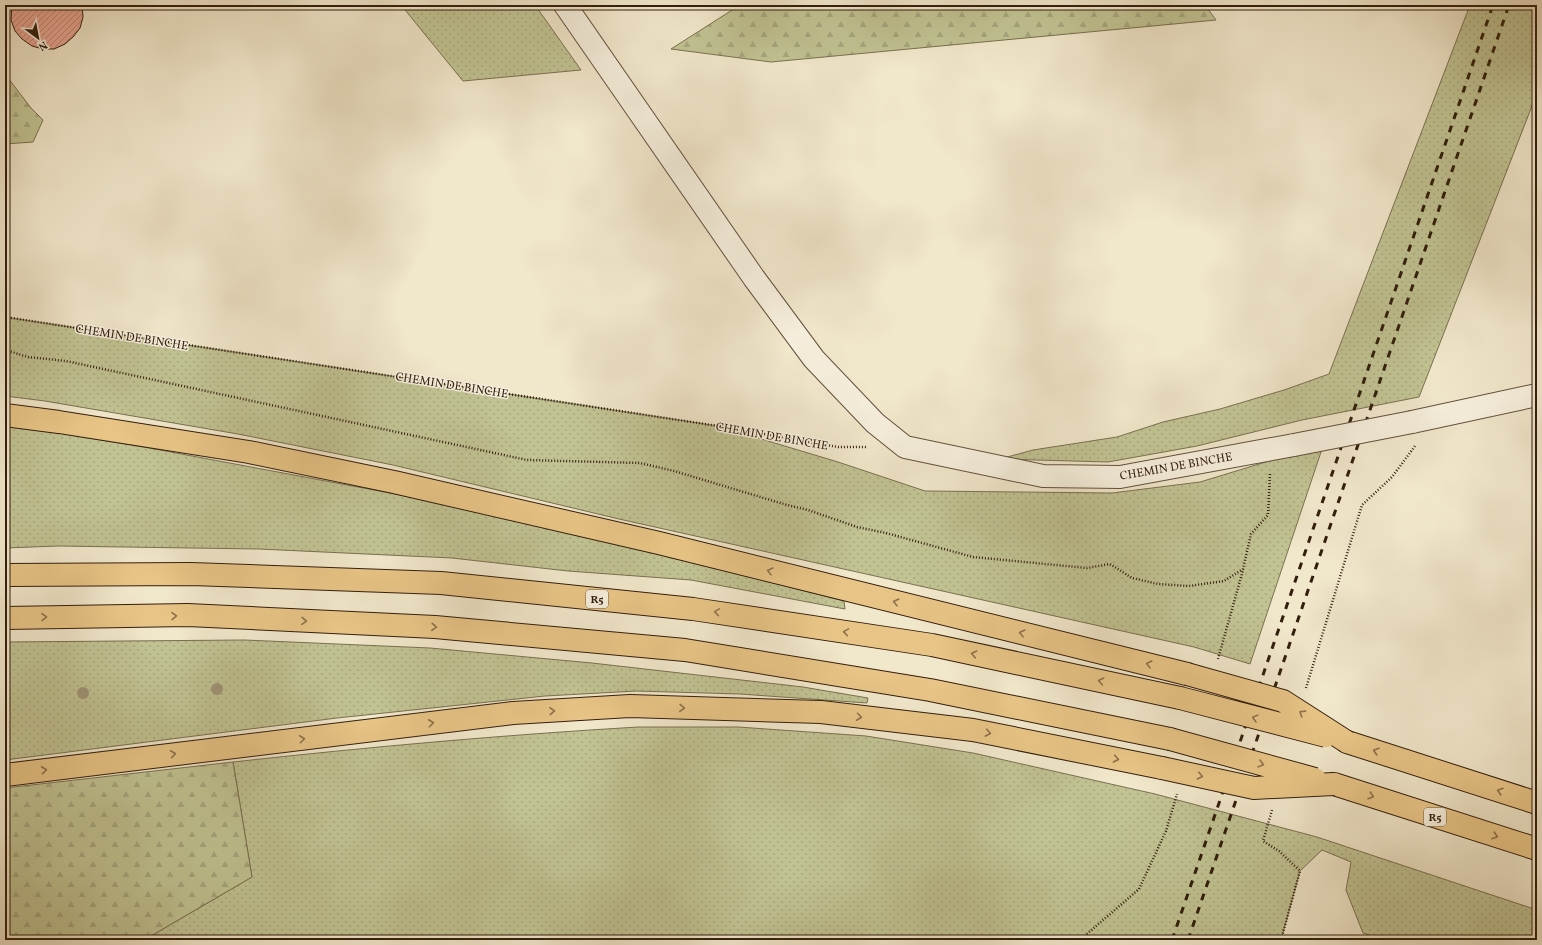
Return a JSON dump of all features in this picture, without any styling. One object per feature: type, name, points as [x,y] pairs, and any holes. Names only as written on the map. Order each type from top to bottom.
[{"type":"highway","points":[[5,415],[249,452],[394,482],[659,543],[1187,674],[1283,701],[1347,742]]},
{"type":"highway","name":"R5","points":[[5,576],[191,574],[441,583],[693,609],[932,645],[1180,698],[1347,742],[1537,803]]},
{"type":"highway","name":"R5","points":[[5,618],[188,616],[420,626],[685,650],[930,690],[1170,739],[1334,784],[1537,850]]},
{"type":"highway","points":[[5,775],[513,713],[630,706],[821,712],[973,730],[1254,788],[1334,784]]},
{"type":"street","name":"CHEMIN DE BINCHE","points":[[565,5],[754,278],[814,359],[875,423],[905,447],[1043,476],[1120,477],[1415,422],[1537,395]]},
{"type":"path","name":"CHEMIN DE BINCHE","points":[[5,317],[718,426],[838,447],[868,447]]},
{"type":"path","points":[[5,350],[28,357],[66,361],[527,460],[640,463],[674,471],[779,503],[808,510],[857,527],[886,533],[973,557],[1087,568],[1110,564],[1132,578],[1158,584],[1189,586],[1224,581],[1243,569],[1251,534],[1268,515],[1273,449]]},
{"type":"path","points":[[1304,693],[1362,505],[1392,477],[1416,445],[1415,422]]},
{"type":"path","points":[[1273,804],[1263,842],[1279,851],[1300,871],[1281,940]]},
{"type":"green space","points":[[401,5],[535,5],[581,70],[463,81]]},
{"type":"green space","points":[[740,5],[1205,5],[1216,20],[771,62],[671,49]]},
{"type":"green space","points":[[1470,5],[1537,5],[1537,93],[1419,397],[1302,420],[1197,446],[1108,462],[1000,459],[1033,450],[1117,437],[1163,422],[1220,409],[1284,390],[1329,374]]},
{"type":"green space","points":[[5,74],[31,108],[43,120],[33,142],[5,144]]},
{"type":"green space","points":[[5,317],[718,426],[838,462],[925,491],[1112,493],[1200,482],[1269,461],[1322,449],[1250,664],[1194,647],[619,519],[393,465],[238,434],[45,401],[5,396]]},
{"type":"green space","points":[[5,424],[144,447],[406,496],[629,546],[844,601],[845,609],[691,580],[568,571],[452,558],[259,549],[58,546],[5,548]]},
{"type":"green space","points":[[244,640],[430,648],[592,663],[803,687],[868,698],[867,703],[740,694],[636,691],[545,696],[337,718],[5,760],[5,642]]},
{"type":"green space","points":[[638,727],[738,727],[866,736],[973,753],[1155,794],[1317,837],[1537,910],[1537,940],[1385,940],[1363,933],[1346,890],[1351,862],[1322,850],[1300,871],[1281,940],[144,940],[252,877],[233,762],[436,742]]},
{"type":"green space","points":[[233,762],[252,877],[144,940],[5,940],[5,788]]},
{"type":"building","points":[[12,5],[82,5],[83,17],[80,28],[65,44],[54,49],[43,49],[32,46],[22,39],[15,31],[11,20]]},
{"type":"railway","points":[[1172,940],[1493,5]]},
{"type":"railway","points":[[1188,940],[1509,5]]}]
